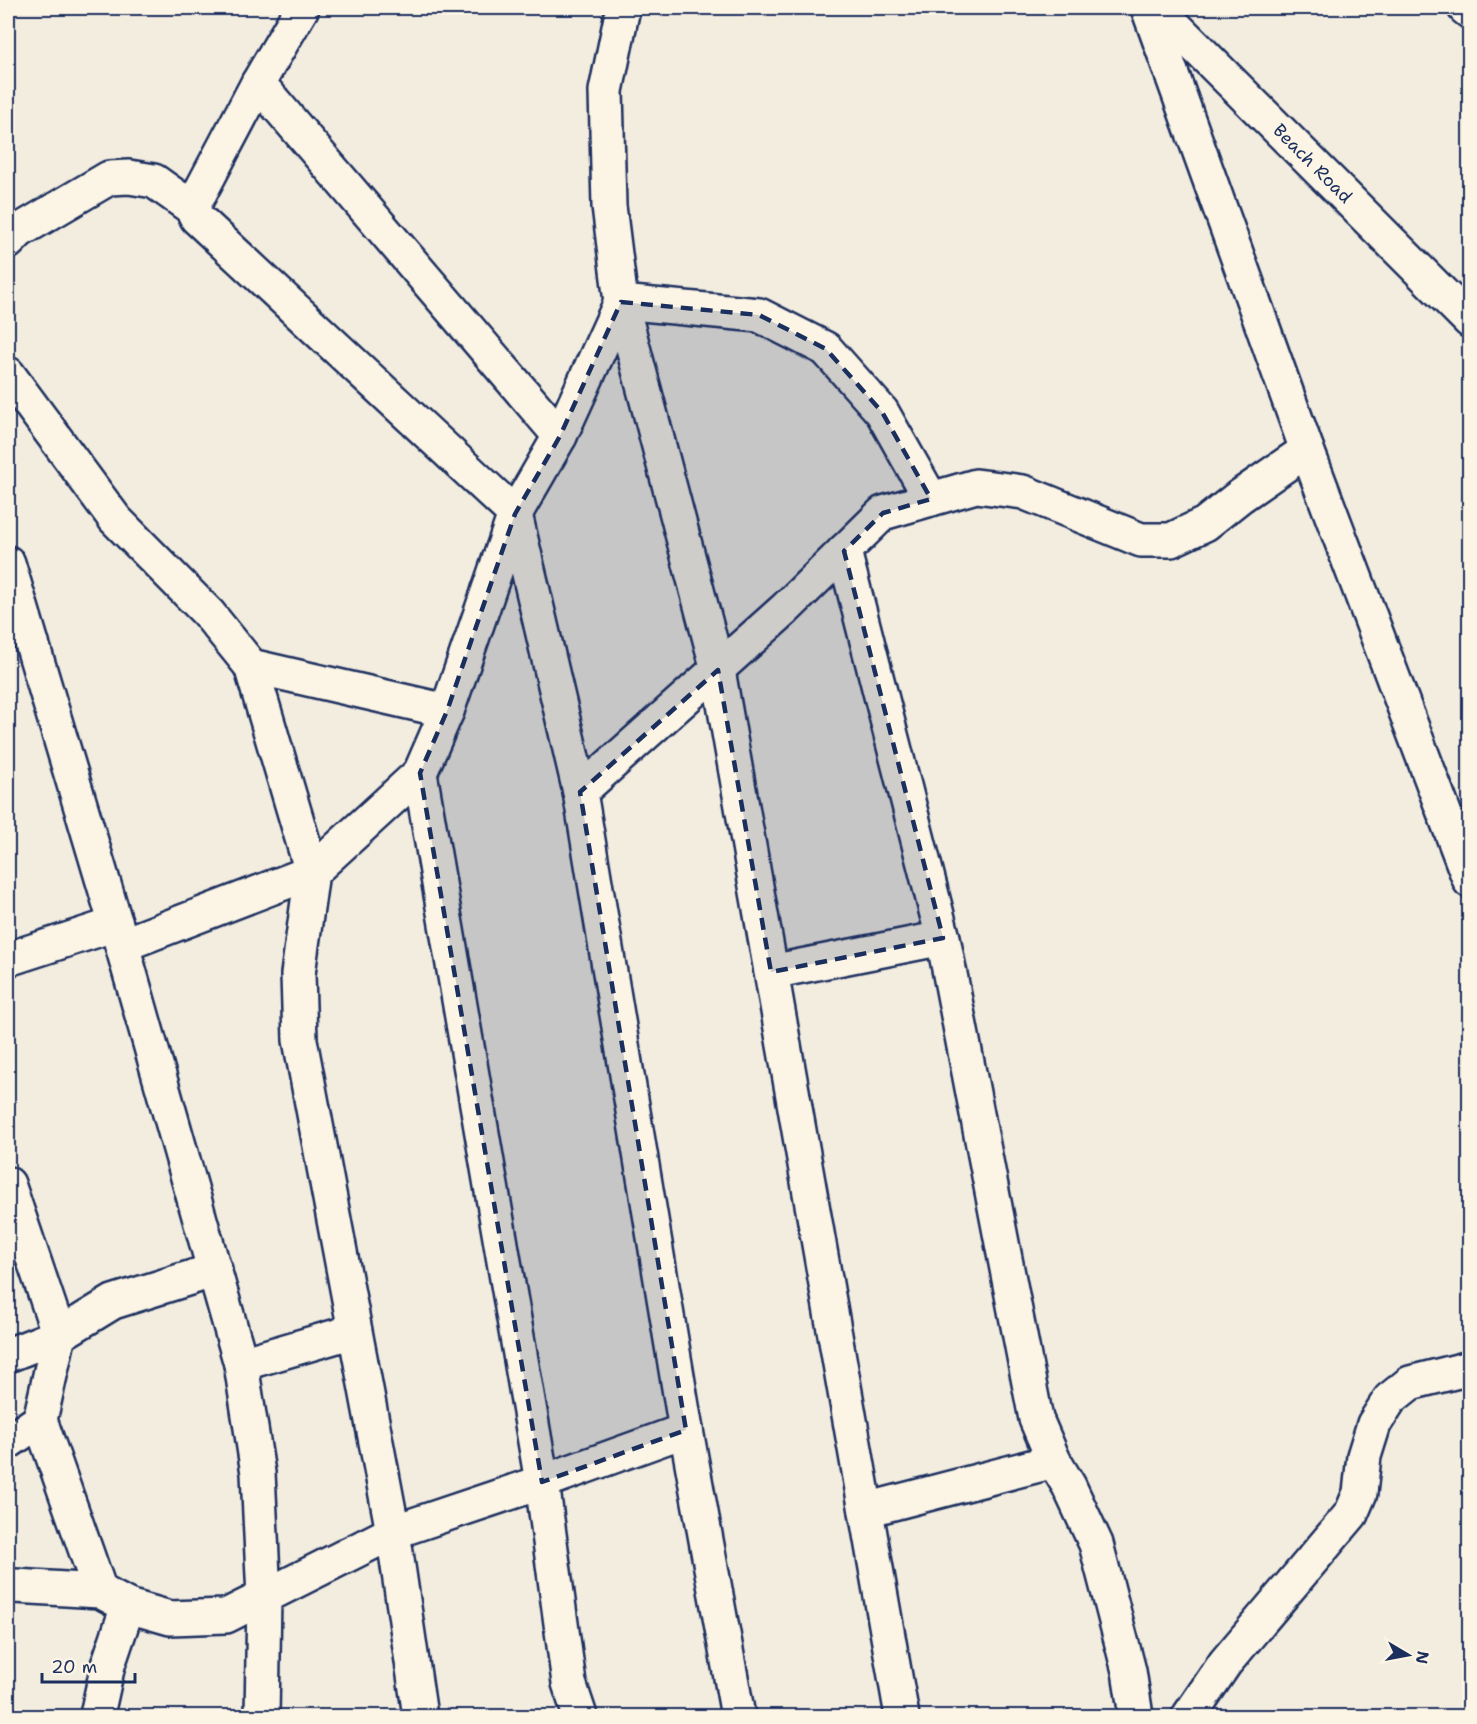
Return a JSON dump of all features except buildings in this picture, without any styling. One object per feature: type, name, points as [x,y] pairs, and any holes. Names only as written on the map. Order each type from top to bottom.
[{"type":"street","points":[[192,208],[258,83],[302,8]]},
{"type":"street","points":[[623,8],[606,91],[609,206],[621,302],[718,670],[902,1716]]},
{"type":"street","points":[[1148,8],[1306,450],[1470,881]]},
{"type":"street","name":"Beach Road","points":[[1157,8],[1470,321]]},
{"type":"street","points":[[1465,8],[1470,12]]},
{"type":"street","points":[[258,83],[560,436]]},
{"type":"street","points":[[8,242],[19,231],[109,178],[129,177],[154,182],[192,208],[197,218],[515,514],[580,792],[686,1430],[738,1716]]},
{"type":"street","points":[[8,959],[119,934],[312,872],[420,773],[447,711],[515,514],[560,436],[621,302]]},
{"type":"street","points":[[621,302],[759,315],[826,349],[882,412],[932,499]]},
{"type":"street","points":[[8,374],[115,519],[208,613],[251,666],[312,872],[298,974],[300,1040],[393,1532],[420,1716]]},
{"type":"street","points":[[580,792],[785,609],[883,513],[976,486],[1023,492],[1141,540],[1171,540],[1205,524],[1306,450]]},
{"type":"street","points":[[844,551],[943,938],[1036,1419],[1054,1461],[1069,1486],[1096,1544],[1129,1671],[1136,1716]]},
{"type":"street","points":[[8,563],[119,934],[242,1364],[258,1473],[264,1597],[262,1716]]},
{"type":"street","points":[[251,666],[447,711]]},
{"type":"street","points":[[420,773],[542,1482],[569,1683],[580,1716]]},
{"type":"street","points":[[771,972],[943,938]]},
{"type":"street","points":[[8,1184],[59,1335],[40,1420],[100,1591]]},
{"type":"street","points":[[8,1355],[59,1335],[113,1302],[215,1270]]},
{"type":"street","points":[[242,1364],[354,1331]]},
{"type":"street","points":[[1189,1716],[1225,1663],[1352,1514],[1360,1493],[1364,1456],[1374,1424],[1390,1399],[1410,1383],[1470,1368]]},
{"type":"street","points":[[8,1442],[40,1420]]},
{"type":"street","points":[[8,1587],[100,1591],[128,1606],[170,1618],[226,1616],[393,1532],[686,1430]]},
{"type":"street","points":[[866,1510],[1054,1461]]},
{"type":"street","points":[[99,1716],[98,1710],[108,1665],[128,1606]]},
{"type":"highlighted area","points":[[621,302],[759,315],[826,349],[882,412],[931,499],[883,513],[844,551],[943,938],[771,972],[718,670],[580,792],[686,1430],[542,1482],[420,773],[447,711],[515,514],[560,436]]}]
